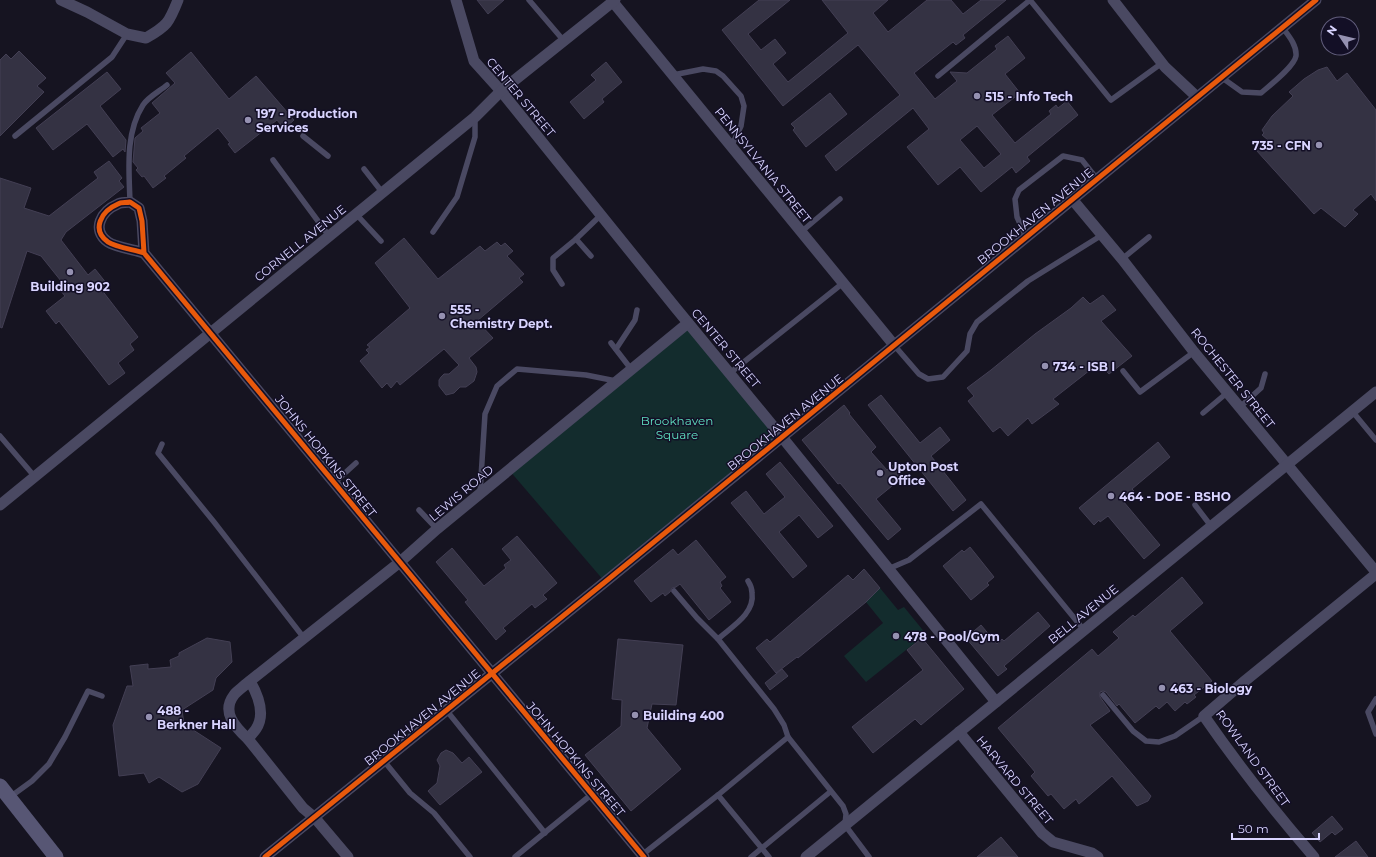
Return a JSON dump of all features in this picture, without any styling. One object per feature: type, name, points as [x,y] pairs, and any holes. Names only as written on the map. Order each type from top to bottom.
[{"type":"street","points":[[60,0],[87,12],[127,34],[146,38],[162,29],[171,17],[178,0]]},
{"type":"street","name":"CENTER STREET","points":[[456,0],[474,61],[501,91],[996,702]]},
{"type":"street","points":[[1112,0],[1162,63],[1197,97]]},
{"type":"street","name":"BROOKHAVEN AVENUE","points":[[265,857],[447,711],[1316,0]]},
{"type":"street","name":"CORNELL AVENUE","points":[[0,505],[356,214],[474,116],[501,91],[613,1]]},
{"type":"street","name":"PENNSYLVANIA STREET","points":[[613,1],[730,147],[894,345]]},
{"type":"street","name":"ROCHESTER STREET","points":[[1072,199],[1122,259],[1194,352],[1376,573]]},
{"type":"street","points":[[130,202],[139,208],[142,221],[144,253],[110,243],[102,237],[99,227],[102,216],[118,204],[130,202]]},
{"type":"street","name":"JOHNS HOPKINS STREET","points":[[144,253],[492,673]]},
{"type":"street","name":"LEWIS ROAD","points":[[248,739],[238,730],[230,717],[228,708],[234,695],[400,562],[437,529],[688,323]]},
{"type":"street","name":"BELL AVENUE","points":[[806,857],[1376,392]]},
{"type":"street","name":"ROWLAND STREET","points":[[1314,857],[1281,819],[1228,751],[1204,716],[1376,573]]},
{"type":"street","name":"JOHN HOPKINS STREET","points":[[492,673],[643,856]]},
{"type":"street","points":[[250,681],[257,693],[261,714],[257,728],[248,739],[303,808],[315,818],[348,857]]},
{"type":"street","name":"HARVARD STREET","points":[[959,732],[1042,833],[1053,842],[1092,853],[1098,857]]},
{"type":"street","points":[[0,786],[56,857]]},
{"type":"lane","points":[[529,0],[564,41]]},
{"type":"lane","points":[[938,76],[1030,0],[1111,100],[1162,63]]},
{"type":"lane","points":[[1221,77],[1242,92],[1261,93],[1291,66],[1296,56],[1292,42],[1282,27]]},
{"type":"lane","points":[[15,136],[112,57],[127,34]]},
{"type":"lane","points":[[673,75],[703,69],[716,71],[723,76],[741,96],[744,106],[741,126],[730,147]]},
{"type":"lane","points":[[130,202],[129,165],[131,143],[136,120],[144,103],[167,85]]},
{"type":"lane","points":[[433,232],[457,197],[475,137],[474,116]]},
{"type":"lane","points":[[303,136],[328,156]]},
{"type":"lane","points":[[1026,237],[1017,217],[1015,199],[1019,190],[1063,156],[1082,160],[1097,179]]},
{"type":"lane","points":[[273,160],[328,236]]},
{"type":"lane","points":[[364,169],[382,192]]},
{"type":"lane","points":[[801,232],[840,199]]},
{"type":"lane","points":[[356,214],[381,241]]},
{"type":"lane","points":[[562,284],[553,270],[553,258],[601,215]]},
{"type":"lane","points":[[894,345],[919,374],[928,378],[943,377],[967,351],[970,334],[977,322],[1028,281],[1102,235]]},
{"type":"lane","points":[[1122,259],[1149,237]]},
{"type":"lane","points":[[576,239],[591,256]]},
{"type":"lane","points":[[730,374],[843,283]]},
{"type":"lane","points":[[616,349],[635,320],[637,310]]},
{"type":"lane","points":[[611,343],[631,369]]},
{"type":"lane","points":[[1123,371],[1140,392],[1194,352]]},
{"type":"lane","points":[[480,494],[485,414],[497,386],[517,369],[586,375],[616,381]]},
{"type":"lane","points":[[1240,407],[1262,388],[1265,374]]},
{"type":"lane","points":[[1203,413],[1228,392]]},
{"type":"lane","points":[[1352,411],[1376,440]]},
{"type":"lane","points":[[0,436],[35,477]]},
{"type":"lane","points":[[162,444],[158,453],[214,522],[304,638]]},
{"type":"lane","points":[[335,482],[356,463]]},
{"type":"lane","points":[[888,569],[909,560],[981,504],[1084,630]]},
{"type":"lane","points":[[1195,505],[1211,526]]},
{"type":"lane","points":[[419,510],[437,529]]},
{"type":"lane","points":[[718,639],[745,615],[752,604],[752,592],[748,581]]},
{"type":"lane","points":[[674,591],[697,618],[718,639],[774,709],[784,725],[788,737],[830,792],[843,806],[846,814],[845,825],[869,857]]},
{"type":"lane","points":[[10,798],[32,781],[49,764],[65,737],[88,691],[102,696]]},
{"type":"lane","points":[[1103,695],[1133,731],[1146,741],[1159,742],[1175,736],[1204,716]]},
{"type":"lane","points":[[1376,699],[1368,712],[1376,734]]},
{"type":"lane","points":[[447,711],[545,833]]},
{"type":"lane","points":[[643,856],[788,737]]},
{"type":"lane","points":[[384,761],[410,793],[434,813],[470,857]]},
{"type":"lane","points":[[751,857],[830,792]]},
{"type":"lane","points":[[515,857],[592,794]]},
{"type":"lane","points":[[718,794],[769,857]]},
{"type":"green space","name":"Brookhaven Square","points":[[688,323],[782,437],[605,582],[509,470]]},
{"type":"green space","name":"478 - Pool/Gym","points":[[880,588],[898,610],[904,607],[926,634],[866,682],[844,656],[883,623],[866,602]]},
{"type":"building","points":[[477,0],[504,0],[488,14]]},
{"type":"building","name":"515 - Info Tech","points":[[759,0],[790,0],[748,34],[761,50],[775,39],[786,53],[773,64],[788,82],[848,33],[822,0],[888,0],[873,13],[888,32],[927,0],[951,0],[963,14],[981,0],[1006,0],[963,35],[965,38],[956,45],[953,42],[914,73],[935,99],[957,81],[950,72],[967,73],[997,49],[995,46],[1008,36],[1025,58],[1005,74],[1020,93],[992,115],[1015,143],[1051,114],[1049,111],[1056,105],[1058,108],[1067,101],[1078,115],[1027,157],[1030,161],[1016,173],[1012,167],[981,192],[960,167],[938,185],[907,147],[929,129],[913,108],[836,171],[825,156],[900,95],[858,45],[783,106],[722,30]],"holes":[[[977,126],[1001,154],[984,168],[960,140]]]},
{"type":"building","points":[[19,51],[46,78],[37,86],[44,92],[0,136],[0,60],[6,54],[11,59]]},
{"type":"building","name":"197 - Production Services","points":[[191,52],[229,99],[256,76],[294,120],[284,129],[277,120],[235,153],[228,144],[230,143],[218,128],[184,156],[186,158],[164,176],[166,178],[153,188],[144,176],[142,177],[136,170],[138,168],[133,162],[135,138],[143,131],[141,128],[160,113],[152,103],[175,83],[166,73]]},
{"type":"building","points":[[606,62],[622,82],[602,99],[604,102],[584,119],[570,102],[596,80],[591,75]]},
{"type":"building","name":"735 - CFN","points":[[1327,67],[1337,81],[1347,73],[1376,110],[1376,201],[1371,194],[1353,210],[1358,214],[1345,227],[1321,208],[1314,214],[1256,150],[1268,140],[1262,135],[1264,133],[1262,130],[1272,116],[1293,96],[1289,92],[1304,79],[1318,70]]},
{"type":"building","points":[[107,72],[121,89],[100,106],[126,140],[125,152],[123,149],[113,157],[87,124],[53,150],[36,128]]},
{"type":"building","points":[[830,93],[847,114],[806,147],[793,130],[795,128],[791,124]]},
{"type":"building","name":"Building 902","points":[[109,161],[122,178],[119,181],[124,187],[66,232],[61,240],[88,275],[95,269],[107,284],[101,289],[138,337],[130,344],[134,350],[118,363],[125,373],[109,385],[59,321],[56,324],[46,311],[65,296],[60,290],[65,286],[41,256],[27,251],[2,328],[0,327],[0,178],[31,188],[24,208],[49,216],[98,178],[94,172]]},
{"type":"building","name":"555 - Chemistry Dept.","points":[[404,238],[438,279],[480,246],[485,251],[497,242],[501,246],[505,243],[513,251],[507,256],[524,274],[519,278],[523,282],[477,321],[493,338],[469,358],[476,367],[477,372],[474,381],[466,387],[460,387],[454,393],[446,395],[439,386],[439,380],[441,377],[444,374],[449,374],[459,365],[444,349],[400,385],[397,381],[391,388],[387,383],[382,388],[360,361],[369,353],[366,350],[370,347],[367,345],[410,308],[375,263]]},
{"type":"building","name":"734 - ISB I","points":[[1103,295],[1116,310],[1101,321],[1132,356],[1109,374],[1099,363],[1053,399],[1059,404],[1032,424],[1028,418],[1008,436],[1000,427],[993,432],[968,401],[974,396],[967,388],[1035,334],[1071,308],[1083,297],[1090,304]]},
{"type":"building","points":[[881,395],[920,443],[940,427],[950,440],[931,456],[966,500],[953,511],[868,405]]},
{"type":"building","name":"Upton Post Office","points":[[844,405],[850,413],[849,414],[876,447],[871,452],[887,470],[893,465],[903,477],[876,499],[901,529],[888,540],[840,483],[838,484],[802,440]]},
{"type":"building","name":"464 - DOE - BSHO","points":[[1158,442],[1170,457],[1132,489],[1134,491],[1123,501],[1160,545],[1144,559],[1108,516],[1100,522],[1099,520],[1094,525],[1079,508]]},
{"type":"building","points":[[780,462],[833,526],[818,538],[799,515],[779,532],[807,566],[793,578],[731,503],[746,491],[764,514],[785,497],[766,474]]},
{"type":"building","points":[[517,536],[557,583],[543,595],[547,599],[535,608],[532,604],[503,628],[506,631],[496,640],[465,602],[468,600],[436,562],[452,548],[484,586],[506,568],[504,565],[511,560],[502,549]]},
{"type":"building","points":[[696,540],[726,577],[720,582],[722,586],[720,588],[731,602],[709,620],[680,584],[672,588],[665,596],[663,593],[651,602],[634,581],[673,549],[678,555]]},
{"type":"building","points":[[970,547],[994,577],[987,583],[989,585],[971,600],[943,566],[962,550],[964,552]]},
{"type":"building","points":[[864,569],[880,588],[866,602],[798,658],[797,657],[776,673],[756,648],[767,639],[770,642],[848,575],[853,580]]},
{"type":"building","name":"463 - Biology","points":[[1182,577],[1203,603],[1170,631],[1212,681],[1194,695],[1196,697],[1187,704],[1185,702],[1175,711],[1167,702],[1159,709],[1156,706],[1135,723],[1119,704],[1117,706],[1106,692],[1100,692],[1100,697],[1110,711],[1090,725],[1151,796],[1148,801],[1137,806],[1112,776],[1079,804],[1076,799],[1064,809],[1051,794],[1048,796],[1031,776],[1035,772],[998,728],[1092,649],[1098,656],[1119,638],[1113,632],[1133,615],[1135,617]]},
{"type":"building","points":[[1038,612],[1050,626],[1004,666],[1007,669],[998,676],[966,638],[981,625],[997,644],[1002,639],[1004,641]]},
{"type":"building","name":"488 - Berkner Hall","points":[[207,638],[230,642],[232,662],[216,678],[213,690],[182,710],[184,724],[221,748],[198,784],[182,792],[159,777],[149,783],[144,773],[119,776],[113,725],[127,686],[133,686],[130,666],[148,664],[148,669],[171,667],[170,660],[179,656],[179,653]]},
{"type":"building","points":[[922,638],[964,689],[921,725],[915,719],[873,753],[852,727],[923,670],[907,650]]},
{"type":"building","name":"Building 400","points":[[618,639],[683,645],[676,705],[652,704],[647,728],[681,769],[631,811],[585,755],[621,726],[622,700],[612,699]]},
{"type":"building","points":[[782,669],[788,676],[770,690],[765,683]]},
{"type":"building","points":[[446,750],[453,753],[462,763],[469,757],[482,772],[440,805],[428,791],[437,783],[440,766],[437,760],[441,753]]},
{"type":"building","points":[[1332,816],[1343,829],[1335,835],[1332,832],[1320,842],[1312,833]]},
{"type":"building","points":[[1001,837],[1018,857],[977,857]]},
{"type":"building","points":[[1356,841],[1368,857],[1335,857]]},
{"type":"cycle path","points":[[265,857],[605,582],[1316,0]]},
{"type":"cycle path","points":[[144,253],[142,221],[139,208],[130,202],[121,203],[112,207],[100,221],[99,227],[103,237],[111,244],[144,253],[644,857]]},
{"type":"place","name":"515 - Info Tech","points":[[977,96]]},
{"type":"place","name":"197 - Production Services","points":[[248,120]]},
{"type":"place","name":"735 - CFN","points":[[1319,145]]},
{"type":"place","name":"Building 902","points":[[70,272]]},
{"type":"place","name":"555 - Chemistry Dept.","points":[[442,316]]},
{"type":"place","name":"734 - ISB I","points":[[1045,366]]},
{"type":"place","name":"Upton Post Office","points":[[880,473]]},
{"type":"place","name":"464 - DOE - BSHO","points":[[1111,496]]},
{"type":"place","name":"478 - Pool/Gym","points":[[896,636]]},
{"type":"place","name":"463 - Biology","points":[[1162,688]]},
{"type":"place","name":"Building 400","points":[[635,715]]},
{"type":"place","name":"488 - Berkner Hall","points":[[149,717]]}]
